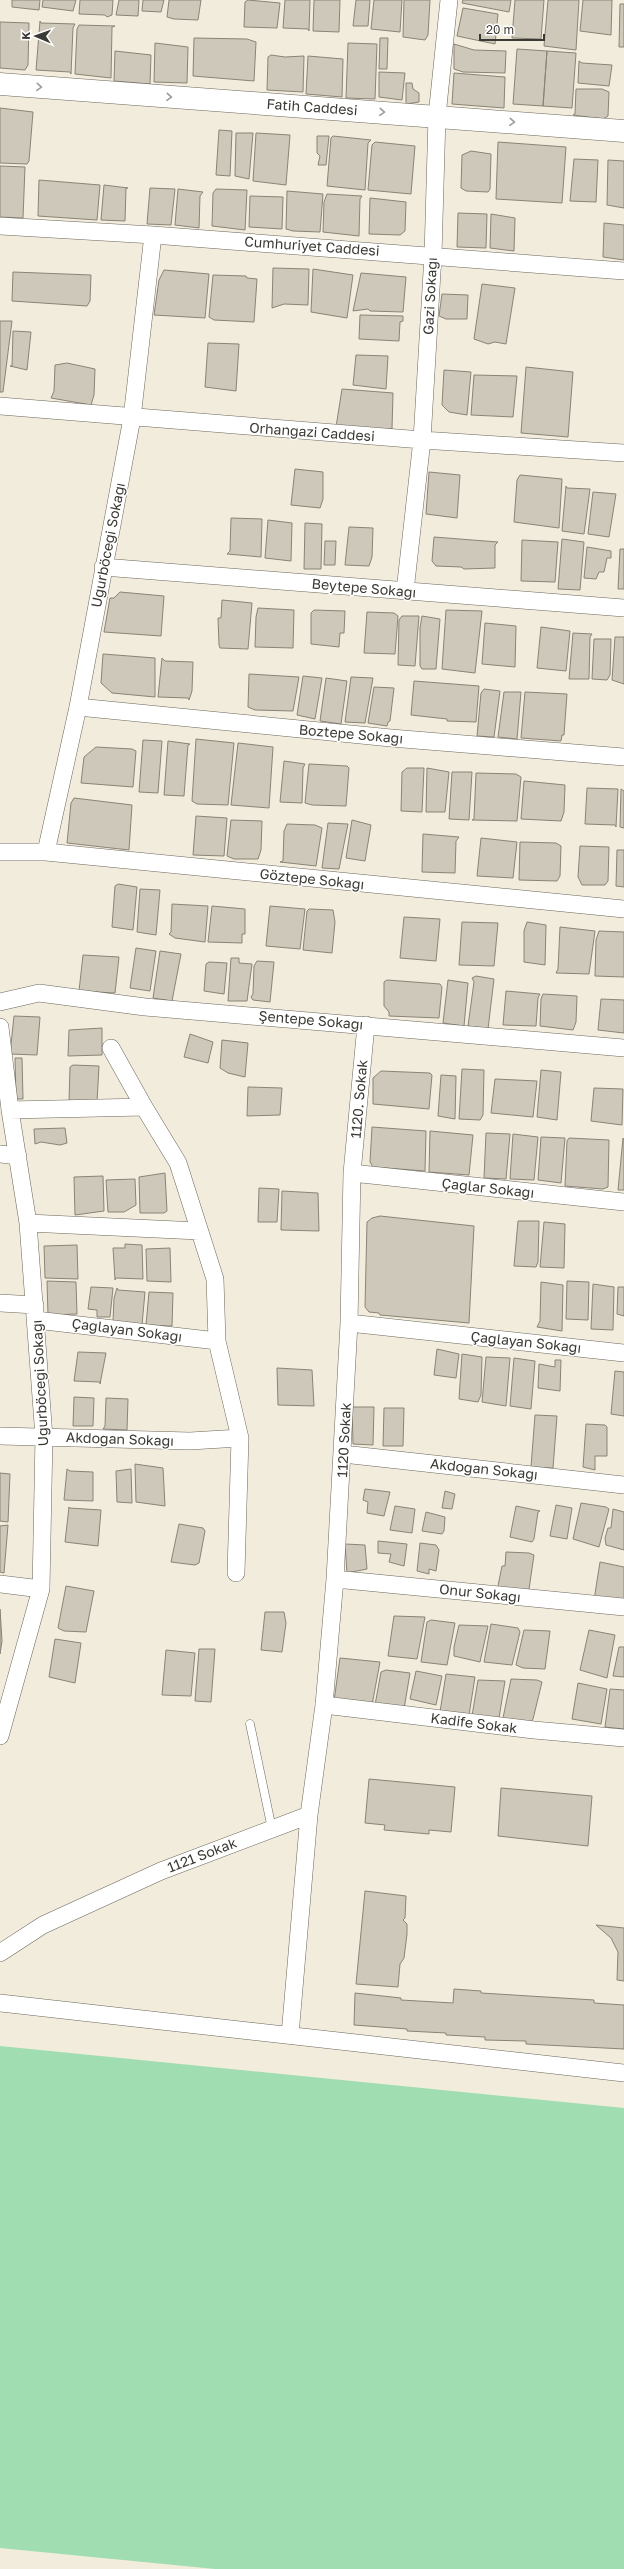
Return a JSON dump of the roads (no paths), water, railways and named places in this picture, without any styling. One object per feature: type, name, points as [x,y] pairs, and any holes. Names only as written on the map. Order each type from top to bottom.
[{"type":"main road","name":"Fatih Caddesi","points":[[0,84],[624,131]]},
{"type":"street","name":"Gazi Sokağı","points":[[405,592],[422,440],[432,255],[437,116],[449,0]]},
{"type":"street","name":"Cumhuriyet Caddesi","points":[[0,226],[153,235],[432,255],[624,271]]},
{"type":"street","name":"Uğurböceği Sokağı","points":[[46,852],[78,707],[132,418],[153,235]]},
{"type":"street","name":"Orhangazi Caddesi","points":[[0,406],[132,418],[422,440],[624,453]]},
{"type":"street","name":"Beytepe Sokağı","points":[[103,567],[405,592],[624,608]]},
{"type":"street","name":"Boztepe Sokağı","points":[[78,707],[384,738],[624,757]]},
{"type":"street","name":"Göztepe Sokağı","points":[[0,852],[46,852],[624,909]]},
{"type":"street","name":"Şentepe Sokağı","points":[[0,1002],[39,993],[146,1007],[624,1048]]},
{"type":"street","name":"1120. Sokak","points":[[352,1174],[366,1025]]},
{"type":"street","name":"Uğurböceği Sokağı","points":[[0,1027],[10,1110],[28,1223],[44,1437],[41,1589],[0,1736]]},
{"type":"street","points":[[111,1048],[178,1163],[215,1279],[217,1341],[240,1438],[236,1573]]},
{"type":"street","points":[[10,1110],[144,1107]]},
{"type":"street","points":[[0,1154],[18,1156]]},
{"type":"street","name":"Çağlar Sokağı","points":[[352,1174],[624,1202]]},
{"type":"street","name":"1120 Sokak","points":[[324,1705],[336,1579],[343,1454],[349,1323],[352,1174]]},
{"type":"street","points":[[28,1223],[199,1231]]},
{"type":"street","name":"Çağlayan Sokağı","points":[[0,1303],[35,1312],[217,1341]]},
{"type":"street","name":"Çağlayan Sokağı","points":[[349,1323],[624,1353]]},
{"type":"street","name":"Akdoğan Sokağı","points":[[0,1436],[190,1441],[240,1438]]},
{"type":"street","name":"Akdoğan Sokağı","points":[[343,1454],[624,1485]]},
{"type":"street","name":"Onur Sokağı","points":[[336,1579],[624,1607]]},
{"type":"street","points":[[0,1584],[41,1589]]},
{"type":"street","points":[[290,2035],[309,1815],[324,1705]]},
{"type":"street","name":"Kadife Sokak","points":[[324,1705],[534,1730],[624,1738]]},
{"type":"street","name":"1121 Sokak","points":[[0,1953],[43,1925],[161,1871],[309,1815]]},
{"type":"street","points":[[0,2003],[624,2073]]},
{"type":"lane","points":[[250,1724],[272,1829]]}]
